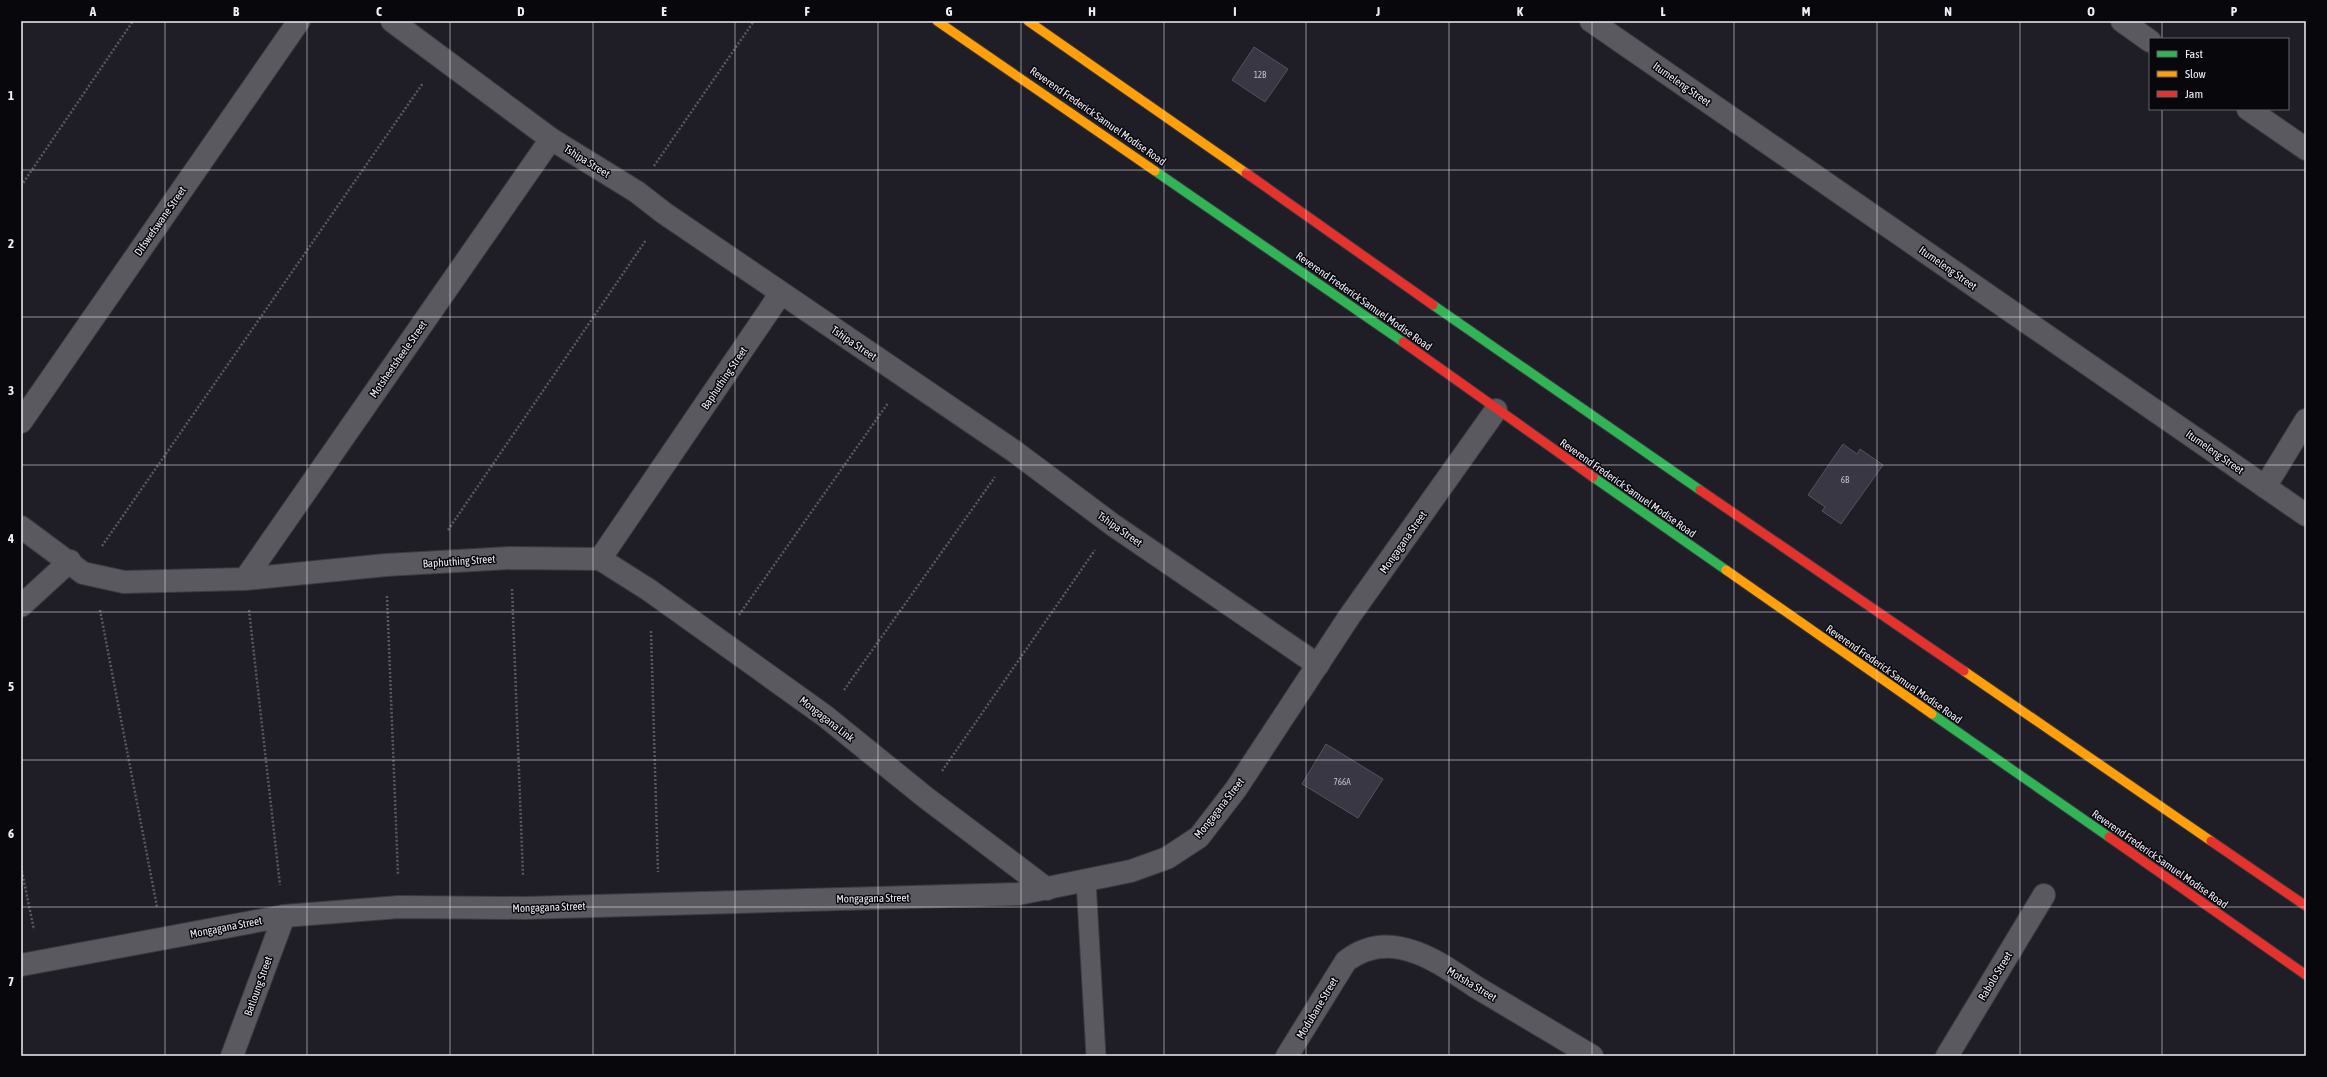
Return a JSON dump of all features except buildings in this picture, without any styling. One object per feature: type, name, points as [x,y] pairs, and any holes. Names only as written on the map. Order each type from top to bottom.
[{"type":"main road","name":"Reverend Frederick Samuel Modise Road","points":[[937,21],[1344,300],[1496,410],[2306,975]]},
{"type":"main road","points":[[1028,21],[1343,240],[1498,351],[2306,906]]},
{"type":"street","name":"Difswefswane Street","points":[[21,422],[299,21]]},
{"type":"street","name":"Tshipa Street","points":[[392,21],[442,56],[552,139],[637,192],[664,213],[1014,451],[1113,525],[1318,665]]},
{"type":"street","name":"Itumeleng Street","points":[[1591,21],[2306,515]]},
{"type":"street","points":[[2122,21],[2149,40]]},
{"type":"street","points":[[2249,110],[2306,149]]},
{"type":"street","name":"Motsheetsheele Street","points":[[245,579],[552,139]]},
{"type":"street","name":"Baphuthing Street","points":[[82,570],[124,582],[245,579],[386,565],[426,564],[510,558],[600,559],[781,293]]},
{"type":"street","name":"Mongagana Street","points":[[31,963],[284,916],[399,908],[525,908],[660,903],[989,895],[1046,889],[1086,881],[1132,871],[1167,858],[1199,837],[1236,788],[1318,665],[1496,410]]},
{"type":"street","points":[[2266,487],[2306,420]]},
{"type":"street","points":[[21,527],[82,570],[21,606]]},
{"type":"street","name":"Mongagana Link","points":[[600,559],[649,590],[825,716],[925,797],[1046,889]]},
{"type":"street","name":"Rabolo Street","points":[[1947,1056],[2044,896]]},
{"type":"street","name":"Batloung Street","points":[[232,1056],[284,916]]},
{"type":"street","name":"Motsha Street","points":[[1346,961],[1357,953],[1370,948],[1400,948],[1416,953],[1430,959],[1592,1056]]},
{"type":"street","name":"Modubane Street","points":[[1288,1056],[1346,961]]},
{"type":"lane","points":[[1086,881],[1096,1056]]},
{"type":"path","points":[[21,186],[133,21]]},
{"type":"path","points":[[637,192],[754,21]]},
{"type":"path","points":[[163,939],[82,570],[442,56]]},
{"type":"path","points":[[426,564],[664,213]]},
{"type":"path","points":[[721,641],[905,378]]},
{"type":"path","points":[[825,716],[1014,451]]},
{"type":"path","points":[[925,797],[1113,525]]},
{"type":"path","points":[[510,558],[525,908]]},
{"type":"path","points":[[386,565],[399,908]]},
{"type":"path","points":[[245,579],[284,916]]},
{"type":"path","points":[[649,590],[660,903]]},
{"type":"path","points":[[21,867],[31,963]]},
{"type":"traffic: fast","points":[[1155,171],[1403,342]]},
{"type":"traffic: fast","points":[[1433,305],[1700,490]]},
{"type":"traffic: fast","points":[[1593,477],[1726,570]]},
{"type":"traffic: fast","points":[[1932,714],[2109,837]]},
{"type":"traffic: slow","points":[[937,21],[1155,171]]},
{"type":"traffic: slow","points":[[1028,21],[1246,173]]},
{"type":"traffic: slow","points":[[1726,570],[1932,714]]},
{"type":"traffic: slow","points":[[1964,671],[2211,841]]},
{"type":"traffic: jam","points":[[1246,173],[1433,305]]},
{"type":"traffic: jam","points":[[1403,342],[1593,477]]},
{"type":"traffic: jam","points":[[1700,490],[1964,671]]},
{"type":"traffic: jam","points":[[2109,837],[2306,975]]},
{"type":"traffic: jam","points":[[2211,841],[2306,906]]}]
